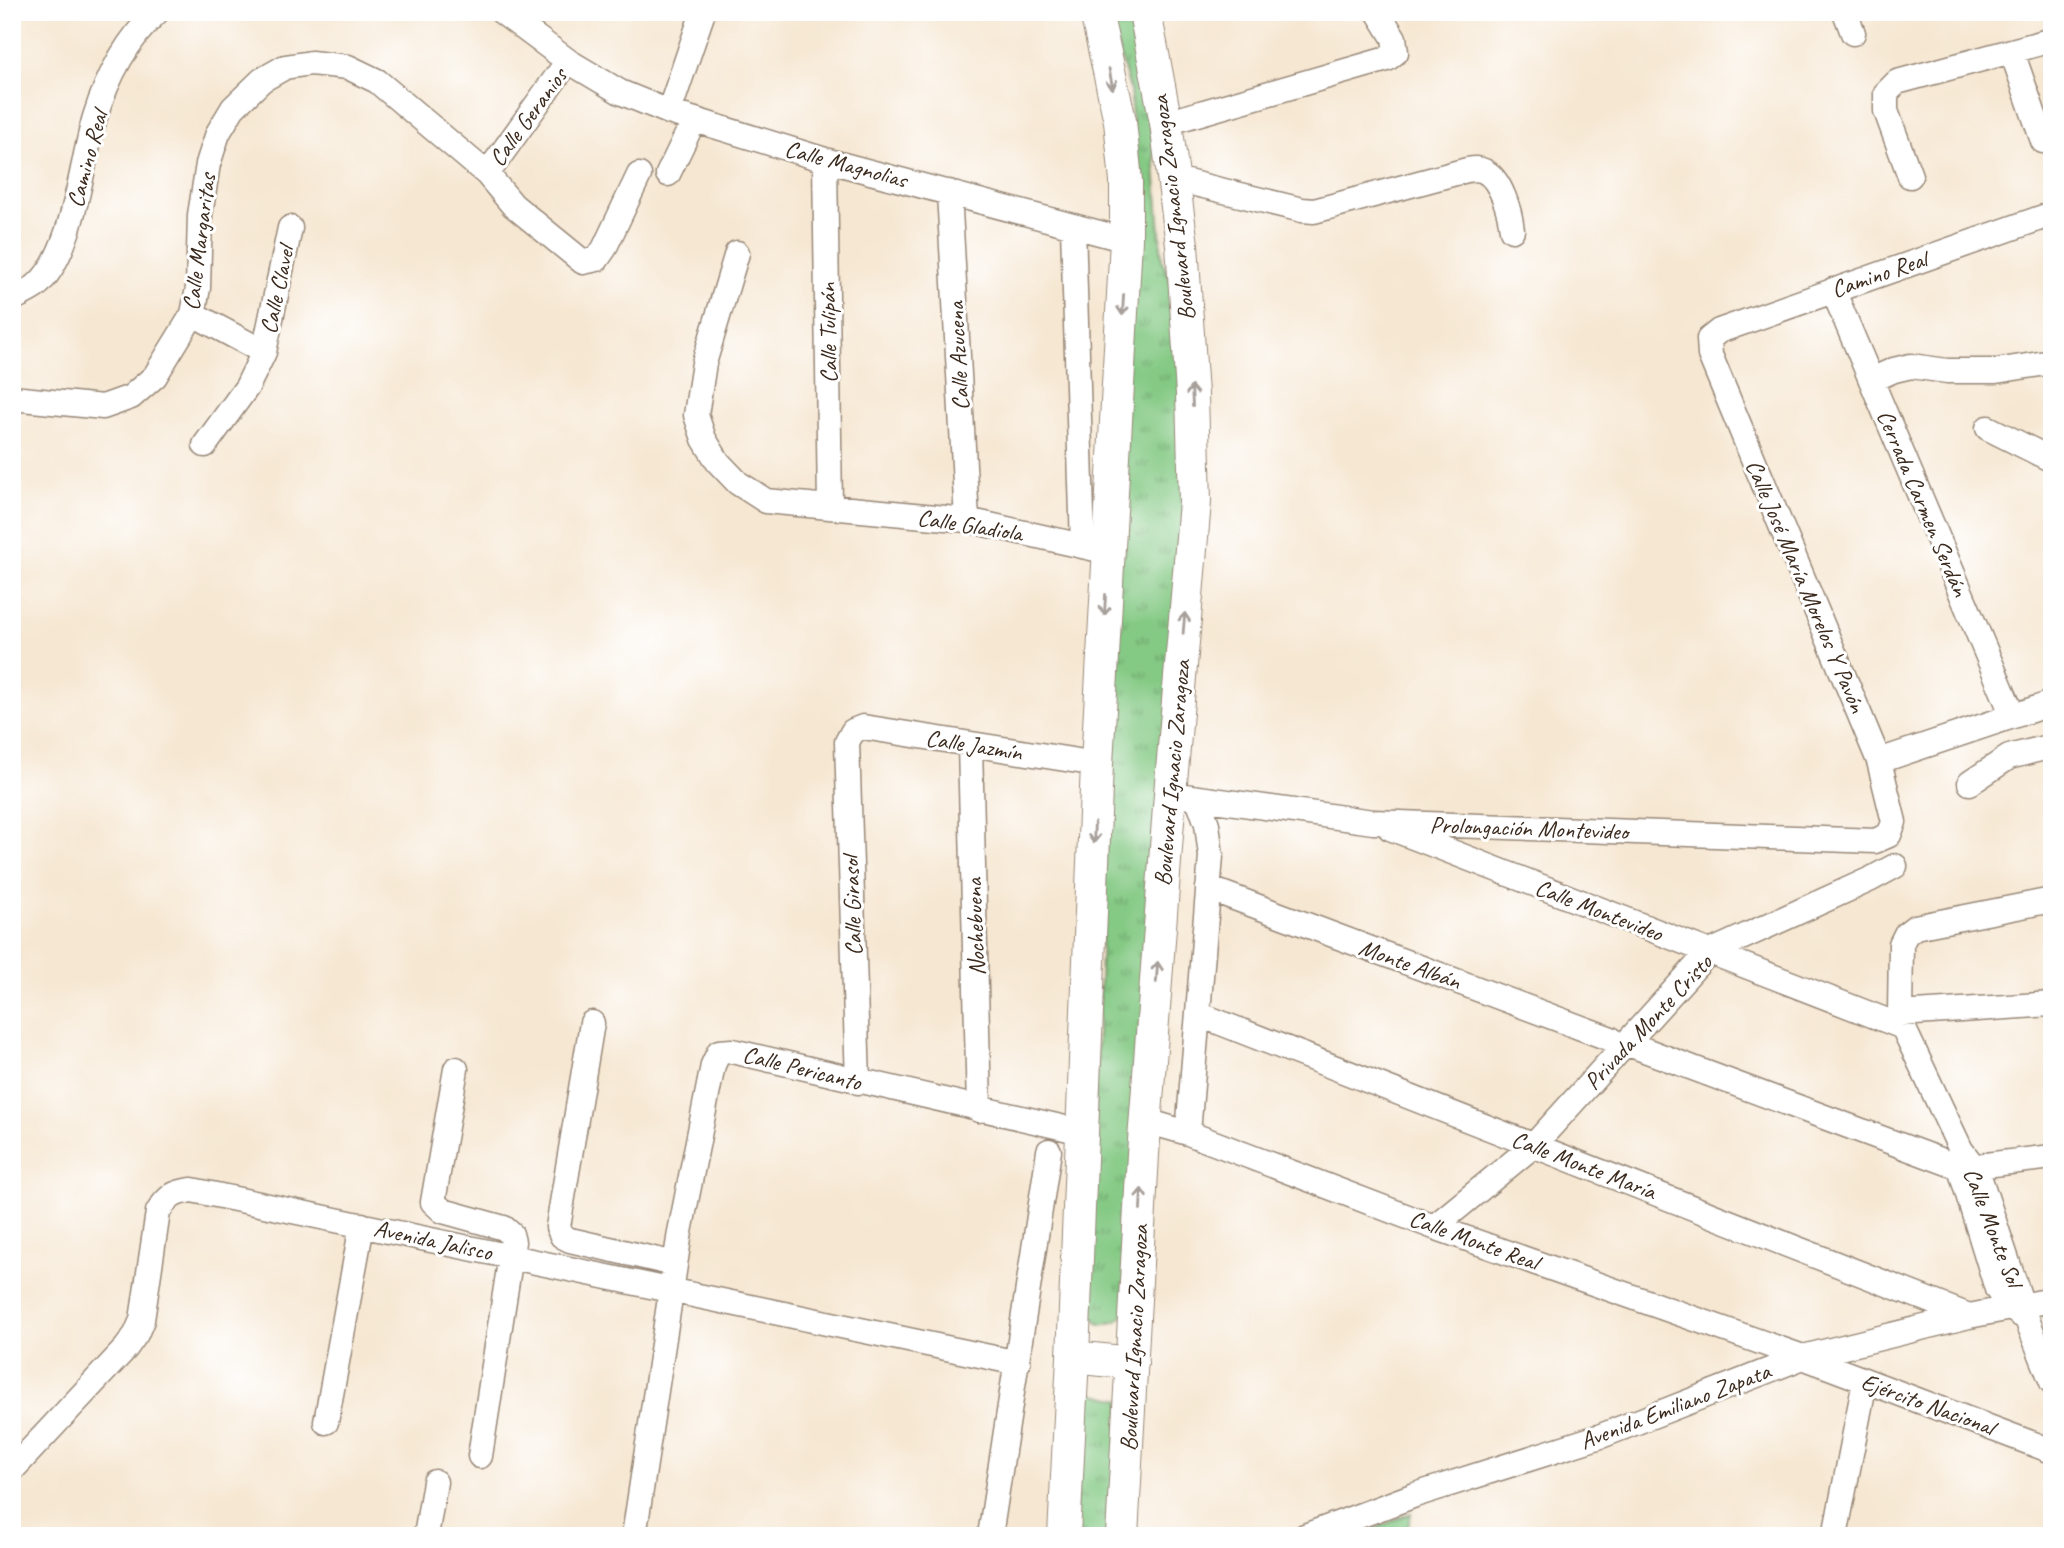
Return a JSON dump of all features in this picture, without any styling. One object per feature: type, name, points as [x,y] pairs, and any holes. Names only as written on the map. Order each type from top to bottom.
[{"type":"main road","name":"Boulevard Ignacio Zaragoza","points":[[1064,1536],[1097,764],[1096,549],[1126,240],[1126,181],[1120,121],[1096,12]]},
{"type":"main road","name":"Boulevard Ignacio Zaragoza","points":[[1124,1523],[1146,1121],[1184,797],[1195,469],[1186,306],[1175,179],[1146,12]]},
{"type":"main road","points":[[1073,1357],[1132,1363]]},
{"type":"main road","points":[[1124,1523],[1147,1536]]},
{"type":"street","name":"Camino Real","points":[[12,299],[36,286],[57,258],[70,223],[96,116],[120,58],[145,23],[157,12]]},
{"type":"street","points":[[502,12],[568,61],[620,92],[669,112],[703,12]]},
{"type":"street","points":[[1166,123],[1387,59],[1396,52],[1394,38],[1378,12]]},
{"type":"street","points":[[1910,176],[1886,111],[1886,93],[1897,82],[2052,40]]},
{"type":"street","points":[[2011,52],[2043,141]]},
{"type":"street","name":"Calle Geranios","points":[[487,174],[568,61]]},
{"type":"street","name":"Calle Margaritas","points":[[12,398],[103,407],[131,397],[155,376],[193,314],[198,288],[200,215],[208,164],[218,133],[233,108],[262,80],[285,66],[311,63],[348,67],[377,81],[487,174],[513,205],[583,262],[597,259],[604,249],[639,175]]},
{"type":"street","name":"Calle Magnolias","points":[[669,112],[825,160],[1126,240]]},
{"type":"street","points":[[668,174],[694,120]]},
{"type":"street","name":"Calle Tulipán","points":[[825,160],[830,507]]},
{"type":"street","points":[[1175,179],[1314,211],[1467,170],[1481,169],[1492,176],[1510,211],[1512,230]]},
{"type":"street","name":"Calle Azucena","points":[[949,192],[967,520]]},
{"type":"street","name":"Camino Real","points":[[1709,339],[1719,331],[2052,214]]},
{"type":"street","points":[[1073,227],[1096,549]]},
{"type":"street","name":"Calle Clavel","points":[[205,446],[247,387],[264,352],[290,228]]},
{"type":"street","name":"Calle Gladiola","points":[[737,253],[704,363],[696,415],[704,439],[718,462],[738,483],[766,501],[967,520],[1096,549]]},
{"type":"street","name":"Cerrada Carmen Serdán","points":[[1833,290],[2013,716]]},
{"type":"street","name":"Calle Clavel","points":[[193,314],[264,352]]},
{"type":"street","name":"Calle José María Morelos Y Pavón","points":[[1709,339],[1710,355],[1879,761],[1894,822],[1889,835]]},
{"type":"street","points":[[1871,380],[1911,366],[1947,371],[1996,371],[2052,362]]},
{"type":"street","points":[[1988,428],[2052,460]]},
{"type":"street","points":[[1879,761],[2052,702]]},
{"type":"street","name":"Calle Jazmín","points":[[853,731],[863,727],[1097,764]]},
{"type":"street","name":"Calle Girasol","points":[[853,731],[848,741],[858,1082]]},
{"type":"street","name":"Nochebuena","points":[[970,745],[979,1110]]},
{"type":"street","points":[[1970,783],[2009,757],[2052,746]]},
{"type":"street","points":[[1184,797],[1207,824],[1211,856],[1188,1133]]},
{"type":"street","name":"Prolongación Montevideo","points":[[1184,797],[1373,822],[1875,841],[1889,835]]},
{"type":"street","name":"Calle Montevideo","points":[[1373,822],[1708,953],[1901,1020]]},
{"type":"street","name":"Privada Monte Cristo","points":[[1434,1227],[1534,1145],[1619,1041],[1708,953],[1871,880],[1895,866]]},
{"type":"street","name":"Monte Albán","points":[[1208,888],[1619,1041],[1965,1162]]},
{"type":"street","name":"Calle Monte Sol","points":[[2052,900],[1915,927],[1906,934],[1901,944],[1901,1020],[1965,1162],[1997,1289],[2019,1310],[2052,1382]]},
{"type":"street","points":[[1901,1020],[2052,1004]]},
{"type":"street","name":"Calle Monte María","points":[[1198,1014],[1969,1316]]},
{"type":"street","points":[[592,1023],[558,1227],[562,1236],[570,1240],[675,1264]]},
{"type":"street","name":"Calle Pericanto","points":[[634,1536],[670,1292],[713,1065],[719,1052],[732,1051],[1082,1132]]},
{"type":"street","points":[[456,1069],[433,1202],[443,1211],[504,1228],[511,1234],[513,1242],[480,1456]]},
{"type":"street","name":"Calle Monte Real","points":[[1146,1121],[1188,1133],[1434,1227],[1803,1357]]},
{"type":"street","points":[[990,1536],[1049,1151]]},
{"type":"street","points":[[1965,1162],[2052,1157]]},
{"type":"street","name":"Avenida Jalisco","points":[[12,1470],[136,1334],[142,1320],[158,1212],[166,1198],[178,1191],[192,1190],[1018,1363]]},
{"type":"street","points":[[326,1422],[362,1225]]},
{"type":"street","name":"Avenida Emiliano Zapata","points":[[1305,1536],[1415,1495],[1601,1436],[1803,1357],[1969,1316],[2019,1310],[2052,1300]]},
{"type":"street","name":"Ejército Nacional","points":[[1803,1357],[2052,1451]]},
{"type":"street","points":[[1835,1536],[1865,1381]]},
{"type":"street","points":[[426,1536],[435,1482]]},
{"type":"green space","points":[[1108,12],[1127,12],[1153,139],[1162,260],[1182,310],[1192,437],[1130,1310],[1117,1321],[1101,1325],[1086,1310],[1135,157],[1130,90]]},
{"type":"green space","points":[[1082,1391],[1121,1400],[1111,1536],[1073,1536]]},
{"type":"green space","points":[[1411,1513],[1406,1536],[1368,1536],[1369,1531]]}]
